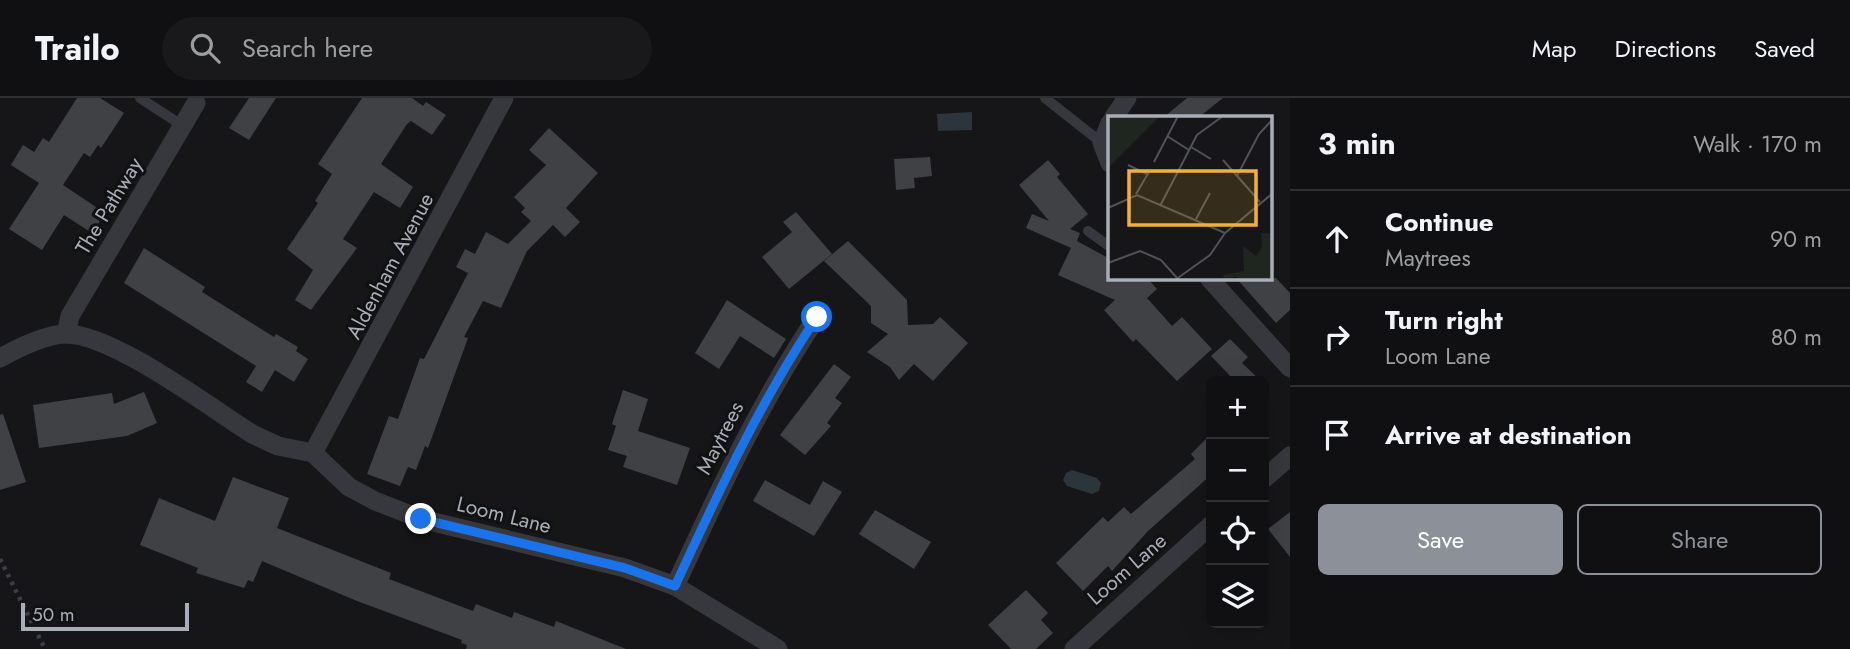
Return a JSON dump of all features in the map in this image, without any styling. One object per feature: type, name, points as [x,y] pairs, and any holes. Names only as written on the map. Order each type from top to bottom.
[{"type":"street","name":"Aldenham Avenue","points":[[313,453],[504,98]]},
{"type":"street","points":[[1115,116],[1127,98]]},
{"type":"street","name":"The Pathway","points":[[66,334],[70,316],[196,103]]},
{"type":"street","points":[[1108,128],[1102,143],[1108,158]]},
{"type":"street","points":[[1211,280],[1290,368]]},
{"type":"street","name":"Maytrees","points":[[675,586],[736,455],[779,374],[817,317]]},
{"type":"street","points":[[0,358],[50,336],[66,334],[99,342],[254,435],[278,446],[313,453]]},
{"type":"street","name":"Loom Lane","points":[[313,453],[349,487],[375,501],[421,519],[625,568],[675,586],[778,649]]},
{"type":"street","points":[[1269,475],[1290,456]]},
{"type":"street","name":"Loom Lane","points":[[1074,649],[1206,530]]},
{"type":"lane","points":[[140,98],[183,127]]},
{"type":"lane","points":[[1045,98],[1102,143]]},
{"type":"lane","points":[[1088,231],[1108,246]]},
{"type":"path","points":[[0,559],[45,649]]},
{"type":"shaded area","points":[[972,112],[972,130],[938,131],[937,114]]},
{"type":"shaded area","points":[[1072,470],[1097,478],[1101,483],[1099,491],[1092,494],[1067,486],[1063,480],[1066,473]]},
{"type":"building","points":[[77,98],[100,98],[124,113],[101,148],[98,145],[90,157],[84,153],[63,185],[105,213],[92,233],[64,215],[42,250],[9,229],[39,183],[11,165],[23,145],[34,152],[43,138],[49,142]]},
{"type":"building","points":[[249,98],[276,98],[249,140],[229,128]]},
{"type":"building","points":[[362,98],[412,98],[423,106],[426,102],[446,115],[432,135],[411,121],[407,124],[381,164],[413,187],[400,208],[374,192],[343,239],[357,248],[311,310],[295,300],[313,270],[287,249],[318,203],[315,201],[332,174],[318,164]]},
{"type":"building","points":[[1187,98],[1223,98],[1200,116],[1165,116]]},
{"type":"building","points":[[549,128],[598,173],[566,208],[580,222],[565,237],[553,225],[527,251],[501,308],[483,301],[464,337],[468,338],[428,448],[425,446],[416,470],[408,467],[400,486],[367,474],[389,416],[398,419],[420,358],[424,359],[468,273],[456,267],[465,249],[475,254],[486,232],[508,244],[531,221],[521,212],[525,208],[514,197],[546,165],[529,150]]},
{"type":"building","points":[[930,157],[932,176],[914,178],[915,188],[896,190],[894,159]]},
{"type":"building","points":[[1048,160],[1060,174],[1057,177],[1088,214],[1070,229],[1080,233],[1077,241],[1108,258],[1108,280],[1149,280],[1157,289],[1147,298],[1172,326],[1182,317],[1212,349],[1177,381],[1136,339],[1133,342],[1104,310],[1115,300],[1058,275],[1071,248],[1026,228],[1032,214],[1049,221],[1019,185]]},
{"type":"building","points":[[796,212],[832,254],[789,289],[762,257],[792,232],[783,222]]},
{"type":"building","points":[[848,241],[907,300],[908,325],[933,324],[940,317],[968,343],[933,381],[914,364],[899,380],[890,367],[867,352],[888,334],[871,323],[871,306],[824,261]]},
{"type":"building","points":[[144,248],[205,287],[202,292],[274,337],[276,334],[298,347],[296,351],[308,359],[294,382],[275,370],[262,392],[246,382],[256,366],[124,283]]},
{"type":"building","points":[[1276,278],[1290,293],[1290,310],[1276,323],[1238,280]]},
{"type":"building","points":[[727,300],[786,339],[774,358],[740,336],[719,369],[695,353]]},
{"type":"building","points":[[1230,339],[1248,357],[1242,363],[1256,376],[1230,376],[1211,356]]},
{"type":"building","points":[[834,364],[851,377],[835,398],[842,403],[827,423],[831,426],[805,455],[780,435]]},
{"type":"building","points":[[623,390],[648,399],[638,431],[690,448],[677,485],[623,467],[627,456],[608,450],[616,426],[612,424]]},
{"type":"building","points":[[144,392],[157,423],[127,436],[39,448],[33,405],[112,393],[114,404]]},
{"type":"building","points":[[3,414],[26,482],[0,490],[0,415]]},
{"type":"building","points":[[1206,439],[1206,479],[1148,531],[1112,571],[1108,566],[1083,591],[1056,563],[1103,517],[1108,522],[1124,507],[1131,514],[1195,459],[1191,454]]},
{"type":"building","points":[[233,477],[289,498],[277,528],[391,573],[389,579],[473,611],[476,604],[512,618],[514,612],[554,627],[556,621],[626,649],[466,649],[467,645],[461,643],[462,640],[357,601],[262,561],[253,582],[248,580],[244,588],[196,573],[198,568],[140,545],[159,498],[215,521]]},
{"type":"building","points":[[765,480],[810,505],[823,481],[842,492],[814,536],[753,501]]},
{"type":"building","points":[[875,510],[931,542],[914,569],[859,534]]},
{"type":"building","points":[[1290,512],[1290,557],[1269,530]]},
{"type":"building","points":[[1026,590],[1048,613],[1041,620],[1053,633],[1036,649],[1011,649],[988,625]]},
{"type":"route","points":[[421,519],[625,568],[675,586],[736,455],[779,374],[817,317]]}]
